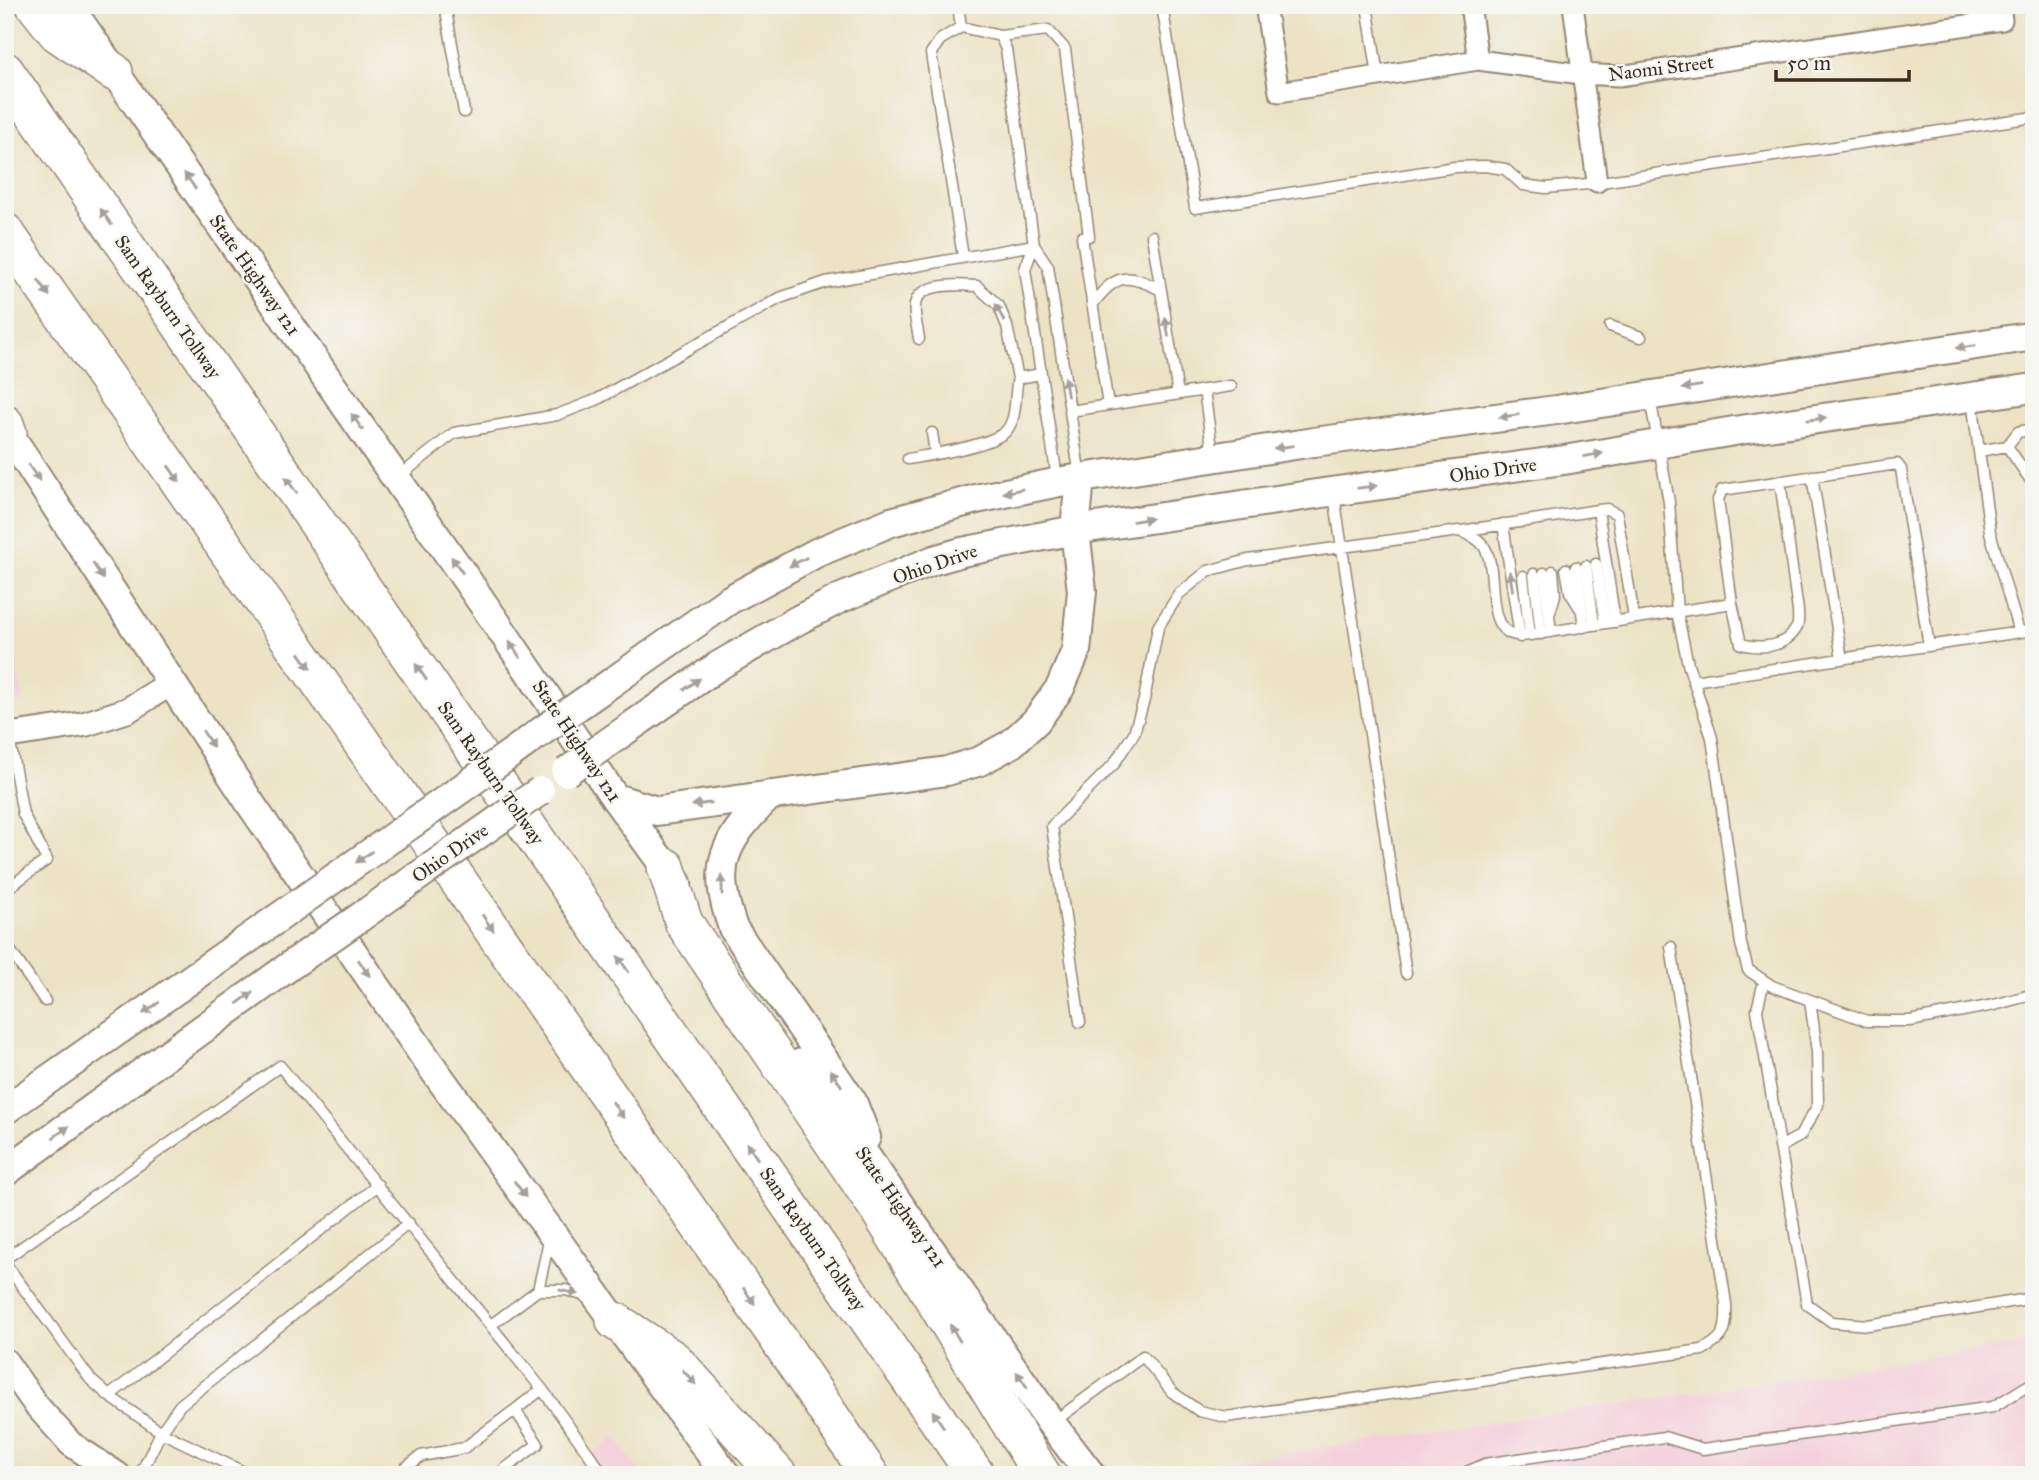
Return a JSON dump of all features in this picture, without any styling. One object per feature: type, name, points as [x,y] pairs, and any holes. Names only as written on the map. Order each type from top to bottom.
[{"type":"highway","points":[[35,5],[57,33],[114,72]]},
{"type":"highway","name":"Sam Rayburn Tollway","points":[[5,71],[976,1475]]},
{"type":"highway","points":[[5,232],[767,1322],[870,1475]]},
{"type":"highway","points":[[666,867],[684,923],[877,1207],[1042,1475]]},
{"type":"highway","points":[[608,1310],[674,1360],[778,1475]]},
{"type":"main road","name":"State Highway 121","points":[[68,5],[397,478],[615,798],[666,867],[1051,1423],[1091,1475]]},
{"type":"main road","points":[[5,1110],[730,600],[816,553],[891,522],[936,508],[1069,480],[1314,442],[1556,410],[2034,336]]},
{"type":"main road","name":"Ohio Drive","points":[[5,1172],[294,963],[747,648],[841,598],[934,560],[1000,543],[1075,530],[1564,460],[1740,430],[2034,388]]},
{"type":"main road","points":[[6,430],[254,809],[429,1063],[726,1475]]},
{"type":"main road","points":[[615,798],[657,811],[947,771],[980,761],[1011,744],[1036,721],[1060,688],[1076,651],[1082,591],[1069,480]]},
{"type":"main road","points":[[770,795],[744,821],[728,844],[722,868],[723,899],[733,928],[852,1101],[885,1185]]},
{"type":"street","name":"Naomi Street","points":[[1265,5],[1279,92],[1478,60],[1581,74],[1619,76],[2001,13]]},
{"type":"street","points":[[1470,5],[1478,60]]},
{"type":"street","points":[[1573,5],[1597,182]]},
{"type":"street","points":[[7,735],[96,720],[128,710],[171,682]]},
{"type":"street","points":[[5,1362],[36,1405],[71,1444],[118,1475]]},
{"type":"lane","points":[[445,5],[464,112]]},
{"type":"lane","points":[[958,5],[961,27]]},
{"type":"lane","points":[[1162,5],[1195,208],[1455,167],[1485,166],[1505,169],[1523,185],[1546,188],[2034,117]]},
{"type":"lane","points":[[1367,5],[1378,76]]},
{"type":"lane","points":[[962,257],[931,53],[940,40],[961,27],[1000,36],[1048,30],[1065,49],[1092,305],[1108,405]]},
{"type":"lane","points":[[1000,36],[1006,49],[1034,245],[1048,266],[1070,411],[1069,480]]},
{"type":"lane","points":[[1152,236],[1178,394]]},
{"type":"lane","points":[[397,478],[454,433],[556,415],[596,400],[780,298],[826,282],[1034,245]]},
{"type":"lane","points":[[1034,245],[1026,270],[1041,374],[1069,480]]},
{"type":"lane","points":[[1092,305],[1103,289],[1118,279],[1134,279],[1161,290]]},
{"type":"lane","points":[[908,459],[988,441],[1006,431],[1014,415],[1018,378],[1007,326],[999,306],[977,286],[939,286],[920,293],[915,303],[919,340]]},
{"type":"lane","points":[[1610,326],[1641,337]]},
{"type":"lane","points":[[1018,378],[1041,374]]},
{"type":"lane","points":[[1070,411],[1231,386]]},
{"type":"lane","points":[[1203,390],[1213,458]]},
{"type":"lane","points":[[1649,394],[1669,502],[1677,612],[1693,681],[1712,738],[1741,944],[1748,970],[1764,981],[1867,1021],[1910,1021],[1994,1005],[2034,994]]},
{"type":"lane","points":[[1972,398],[1990,532],[2019,632]]},
{"type":"lane","points":[[1979,451],[2007,446],[2018,432],[2034,429]]},
{"type":"lane","points":[[932,433],[935,453]]},
{"type":"lane","points":[[2007,446],[2033,488]]},
{"type":"lane","points":[[1780,481],[1798,611],[1797,626],[1785,640],[1770,646],[1753,647],[1741,644],[1732,603],[1718,500],[1722,490],[1812,476],[1889,465],[1900,466],[1929,646]]},
{"type":"lane","points":[[1812,476],[1842,659]]},
{"type":"lane","points":[[1333,491],[1406,973]]},
{"type":"lane","points":[[1080,1022],[1052,826],[1114,764],[1134,733],[1144,700],[1158,626],[1179,594],[1208,571],[1248,560],[1503,524],[1531,525],[1577,518],[1607,509],[1617,514],[1634,618]]},
{"type":"lane","points":[[1577,518],[1599,624]]},
{"type":"lane","points":[[1503,524],[1525,636]]},
{"type":"lane","points":[[1459,531],[1472,536],[1483,545],[1498,624],[1507,634],[1525,636],[1732,603]]},
{"type":"lane","points":[[1581,567],[1599,624],[1582,611],[1581,567]]},
{"type":"lane","points":[[1538,574],[1549,616],[1546,633]]},
{"type":"lane","points":[[1538,574],[1546,633]]},
{"type":"lane","points":[[1525,636],[1538,574]]},
{"type":"lane","points":[[1693,681],[2034,630]]},
{"type":"lane","points":[[5,890],[47,860],[23,814],[7,735]]},
{"type":"lane","points":[[5,943],[45,1001]]},
{"type":"lane","points":[[1051,1423],[1143,1356],[1172,1392],[1199,1411],[1226,1417],[1702,1350],[1715,1344],[1727,1327],[1726,1304],[1671,947]]},
{"type":"lane","points":[[1764,981],[1757,1010],[1807,1304],[1832,1322],[1868,1325],[2034,1298]]},
{"type":"lane","points":[[1780,1147],[1800,1136],[1818,1105],[1810,1000]]},
{"type":"lane","points":[[250,1475],[160,1432],[90,1380],[5,1261],[280,1066],[542,1389],[602,1474]]},
{"type":"lane","points":[[109,1396],[378,1185]]},
{"type":"lane","points":[[140,1475],[160,1432],[180,1405],[409,1223]]},
{"type":"lane","points":[[538,1290],[551,1231]]},
{"type":"lane","points":[[491,1325],[538,1290],[566,1290],[608,1310]]},
{"type":"lane","points":[[1460,1475],[1485,1464],[1664,1437],[1703,1449],[1993,1407],[2034,1382]]},
{"type":"lane","points":[[396,1475],[421,1456],[464,1448],[542,1389]]},
{"type":"lane","points":[[498,1475],[538,1444],[515,1410]]},
{"type":"shaded area","points":[[5,584],[23,701],[5,704]]},
{"type":"shaded area","points":[[2034,1342],[2034,1475],[1184,1475],[1179,1469]]},
{"type":"shaded area","points":[[616,1436],[641,1475],[563,1475]]}]
